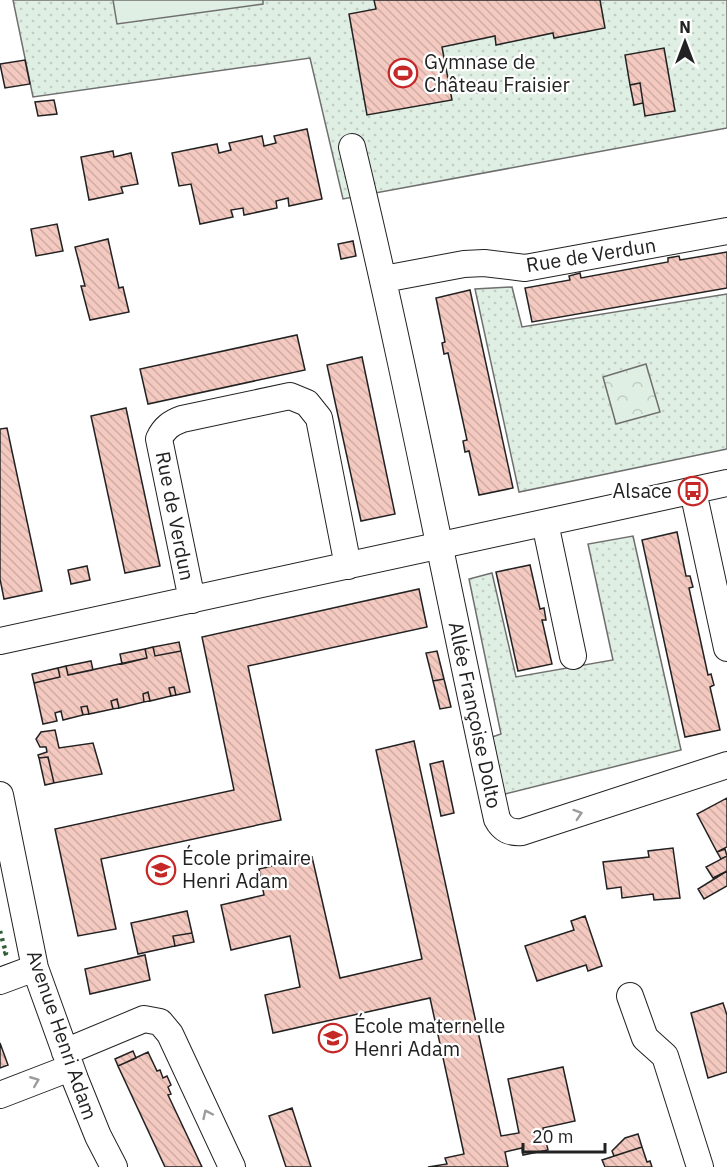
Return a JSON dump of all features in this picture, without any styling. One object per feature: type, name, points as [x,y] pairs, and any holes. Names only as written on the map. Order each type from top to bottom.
[{"type":"street","points":[[352,147],[384,279],[441,545]]},
{"type":"street","name":"Rue de Verdun","points":[[384,279],[464,264],[484,263],[525,268],[727,231]]},
{"type":"street","name":"Rue de Verdun","points":[[192,600],[159,439],[162,431],[172,422],[182,419],[290,396],[307,403],[319,417],[348,566]]},
{"type":"street","name":"Rue de Verdun","points":[[0,641],[727,483]]},
{"type":"street","points":[[693,491],[727,648]]},
{"type":"street","points":[[545,523],[573,656]]},
{"type":"street","name":"Allée Françoise Dolto","points":[[441,545],[496,819],[502,828],[512,833],[522,832],[727,765]]},
{"type":"street","name":"Avenue Henri Adam","points":[[0,795],[35,968],[98,1136],[114,1167]]},
{"type":"street","points":[[0,981],[35,968]]},
{"type":"street","points":[[630,996],[645,1038],[665,1056],[700,1167]]},
{"type":"street","points":[[0,1095],[144,1019],[160,1022],[170,1034],[232,1167]]},
{"type":"green space","points":[[13,0],[727,0],[727,128],[343,199],[310,58],[33,97]]},
{"type":"green space","points":[[113,0],[263,0],[263,4],[117,24]]},
{"type":"green space","points":[[512,287],[522,327],[727,294],[727,449],[519,492],[475,289]]},
{"type":"green space","points":[[646,364],[660,412],[616,424],[603,377]]},
{"type":"green space","points":[[633,536],[681,750],[501,795],[489,738],[501,734],[469,579],[492,573],[516,677],[613,660],[588,544]]},
{"type":"building","name":"Gymnase de Château Fraisier","points":[[374,0],[600,0],[605,28],[554,38],[553,33],[496,45],[495,36],[442,47],[452,100],[367,115],[349,14],[376,9]]},
{"type":"building","points":[[664,48],[675,111],[645,116],[640,83],[630,85],[625,55]]},
{"type":"building","points":[[25,60],[30,84],[5,88],[0,64]]},
{"type":"building","points":[[640,83],[643,103],[634,105],[630,85]]},
{"type":"building","points":[[54,100],[57,114],[38,116],[35,102]]},
{"type":"building","points":[[307,129],[322,199],[289,206],[288,198],[276,201],[277,208],[244,215],[243,208],[231,210],[233,217],[200,224],[191,184],[179,186],[172,153],[217,144],[219,153],[231,150],[229,143],[262,136],[264,146],[276,143],[274,136]]},
{"type":"building","points":[[113,151],[114,157],[131,153],[138,184],[121,187],[123,193],[89,200],[81,157]]},
{"type":"building","points":[[57,224],[63,251],[36,256],[31,229]]},
{"type":"building","points":[[108,239],[119,288],[123,287],[129,312],[90,320],[81,286],[85,286],[75,247]]},
{"type":"building","points":[[353,241],[356,256],[341,259],[338,244]]},
{"type":"building","points":[[727,252],[727,288],[532,322],[525,288],[570,280],[569,276],[580,273],[581,278],[668,262],[668,258],[679,256],[680,260]]},
{"type":"building","points":[[470,290],[513,488],[479,495],[469,451],[465,452],[463,441],[467,440],[448,353],[444,354],[442,343],[445,342],[436,298]]},
{"type":"building","points":[[297,335],[305,370],[148,404],[140,369]]},
{"type":"building","points":[[362,357],[395,514],[361,521],[327,365]]},
{"type":"building","points":[[126,408],[160,566],[125,573],[91,416]]},
{"type":"building","points":[[7,428],[42,591],[4,599],[0,579],[0,429]]},
{"type":"building","points":[[677,532],[686,576],[690,576],[693,587],[689,588],[708,675],[711,674],[714,685],[710,687],[720,730],[685,737],[642,540]]},
{"type":"building","points":[[530,565],[540,609],[544,608],[546,620],[542,620],[552,664],[518,671],[496,572]]},
{"type":"building","points":[[87,566],[90,580],[71,584],[68,570]]},
{"type":"building","points":[[419,589],[427,627],[248,666],[281,820],[101,859],[116,929],[78,936],[55,829],[234,790],[202,637]]},
{"type":"building","points":[[179,642],[181,651],[155,656],[153,647]]},
{"type":"building","points":[[153,647],[155,656],[181,651],[190,692],[176,695],[174,687],[169,688],[171,696],[150,701],[148,692],[143,694],[144,702],[119,708],[117,699],[111,701],[113,709],[89,714],[87,706],[81,707],[83,715],[63,720],[61,711],[55,713],[57,721],[43,724],[34,683],[60,677],[58,668],[66,666],[68,675],[147,658],[145,649]]},
{"type":"building","points":[[145,649],[147,658],[122,664],[120,654]]},
{"type":"building","points":[[437,651],[444,679],[433,681],[426,653]]},
{"type":"building","points":[[91,661],[93,670],[68,675],[66,666]]},
{"type":"building","points":[[58,668],[60,677],[34,683],[32,674]]},
{"type":"building","points":[[444,679],[451,707],[440,709],[433,681]]},
{"type":"building","points":[[174,687],[176,695],[171,696],[169,688]]},
{"type":"building","points":[[148,692],[150,701],[144,702],[143,694]]},
{"type":"building","points":[[117,699],[119,708],[113,709],[111,701]]},
{"type":"building","points":[[87,706],[89,714],[83,715],[81,707]]},
{"type":"building","points":[[55,730],[59,748],[93,743],[102,774],[54,783],[48,757],[39,758],[38,755],[47,752],[46,747],[40,747],[36,739],[41,732]]},
{"type":"building","points":[[414,741],[501,1136],[519,1133],[508,1079],[563,1067],[575,1121],[543,1128],[548,1150],[523,1155],[522,1148],[505,1152],[508,1167],[428,1167],[447,1164],[445,1158],[464,1154],[430,998],[273,1033],[265,995],[300,987],[290,936],[231,950],[221,905],[264,895],[259,869],[312,857],[340,978],[422,959],[376,750]]},
{"type":"building","points":[[48,757],[54,783],[45,785],[39,758]]},
{"type":"building","points":[[443,761],[454,813],[441,816],[430,764]]},
{"type":"building","points":[[727,798],[727,847],[717,852],[697,814]]},
{"type":"building","points":[[673,848],[680,898],[654,900],[653,894],[622,898],[621,887],[607,889],[603,862],[649,857],[648,851]]},
{"type":"building","points":[[725,849],[727,856],[721,859],[717,852]]},
{"type":"building","points":[[727,856],[727,871],[713,878],[706,867]]},
{"type":"building","points":[[727,871],[727,886],[704,899],[698,889]]},
{"type":"building","points":[[187,911],[192,933],[173,936],[175,946],[138,954],[131,923]]},
{"type":"building","points":[[585,916],[602,966],[588,971],[586,965],[537,981],[525,946],[574,930],[571,921]]},
{"type":"building","points":[[192,933],[194,942],[175,946],[173,936]]},
{"type":"building","points":[[145,955],[150,980],[90,994],[85,969]]},
{"type":"building","points":[[723,1003],[727,1015],[727,1072],[708,1078],[691,1013]]},
{"type":"building","points":[[0,1043],[8,1065],[0,1068]]},
{"type":"building","points":[[133,1051],[136,1058],[118,1066],[115,1059]]},
{"type":"building","points":[[148,1052],[157,1071],[160,1070],[163,1078],[167,1076],[171,1085],[168,1087],[171,1094],[168,1095],[202,1167],[165,1167],[118,1066]]},
{"type":"building","points":[[292,1108],[311,1167],[286,1167],[269,1116]]},
{"type":"building","points":[[638,1134],[642,1147],[614,1156],[612,1151],[625,1138]]},
{"type":"building","points":[[642,1147],[647,1162],[650,1161],[652,1167],[605,1167],[602,1160]]},
{"type":"hedge","points":[[0,931],[6,953],[0,955]]},
{"type":"place","name":"Gymnase de Château Fraisier","points":[[403,73]]},
{"type":"place","name":"Alsace","points":[[693,491]]},
{"type":"place","name":"École primaire Henri Adam","points":[[161,870]]},
{"type":"place","name":"École maternelle Henri Adam","points":[[333,1038]]}]
